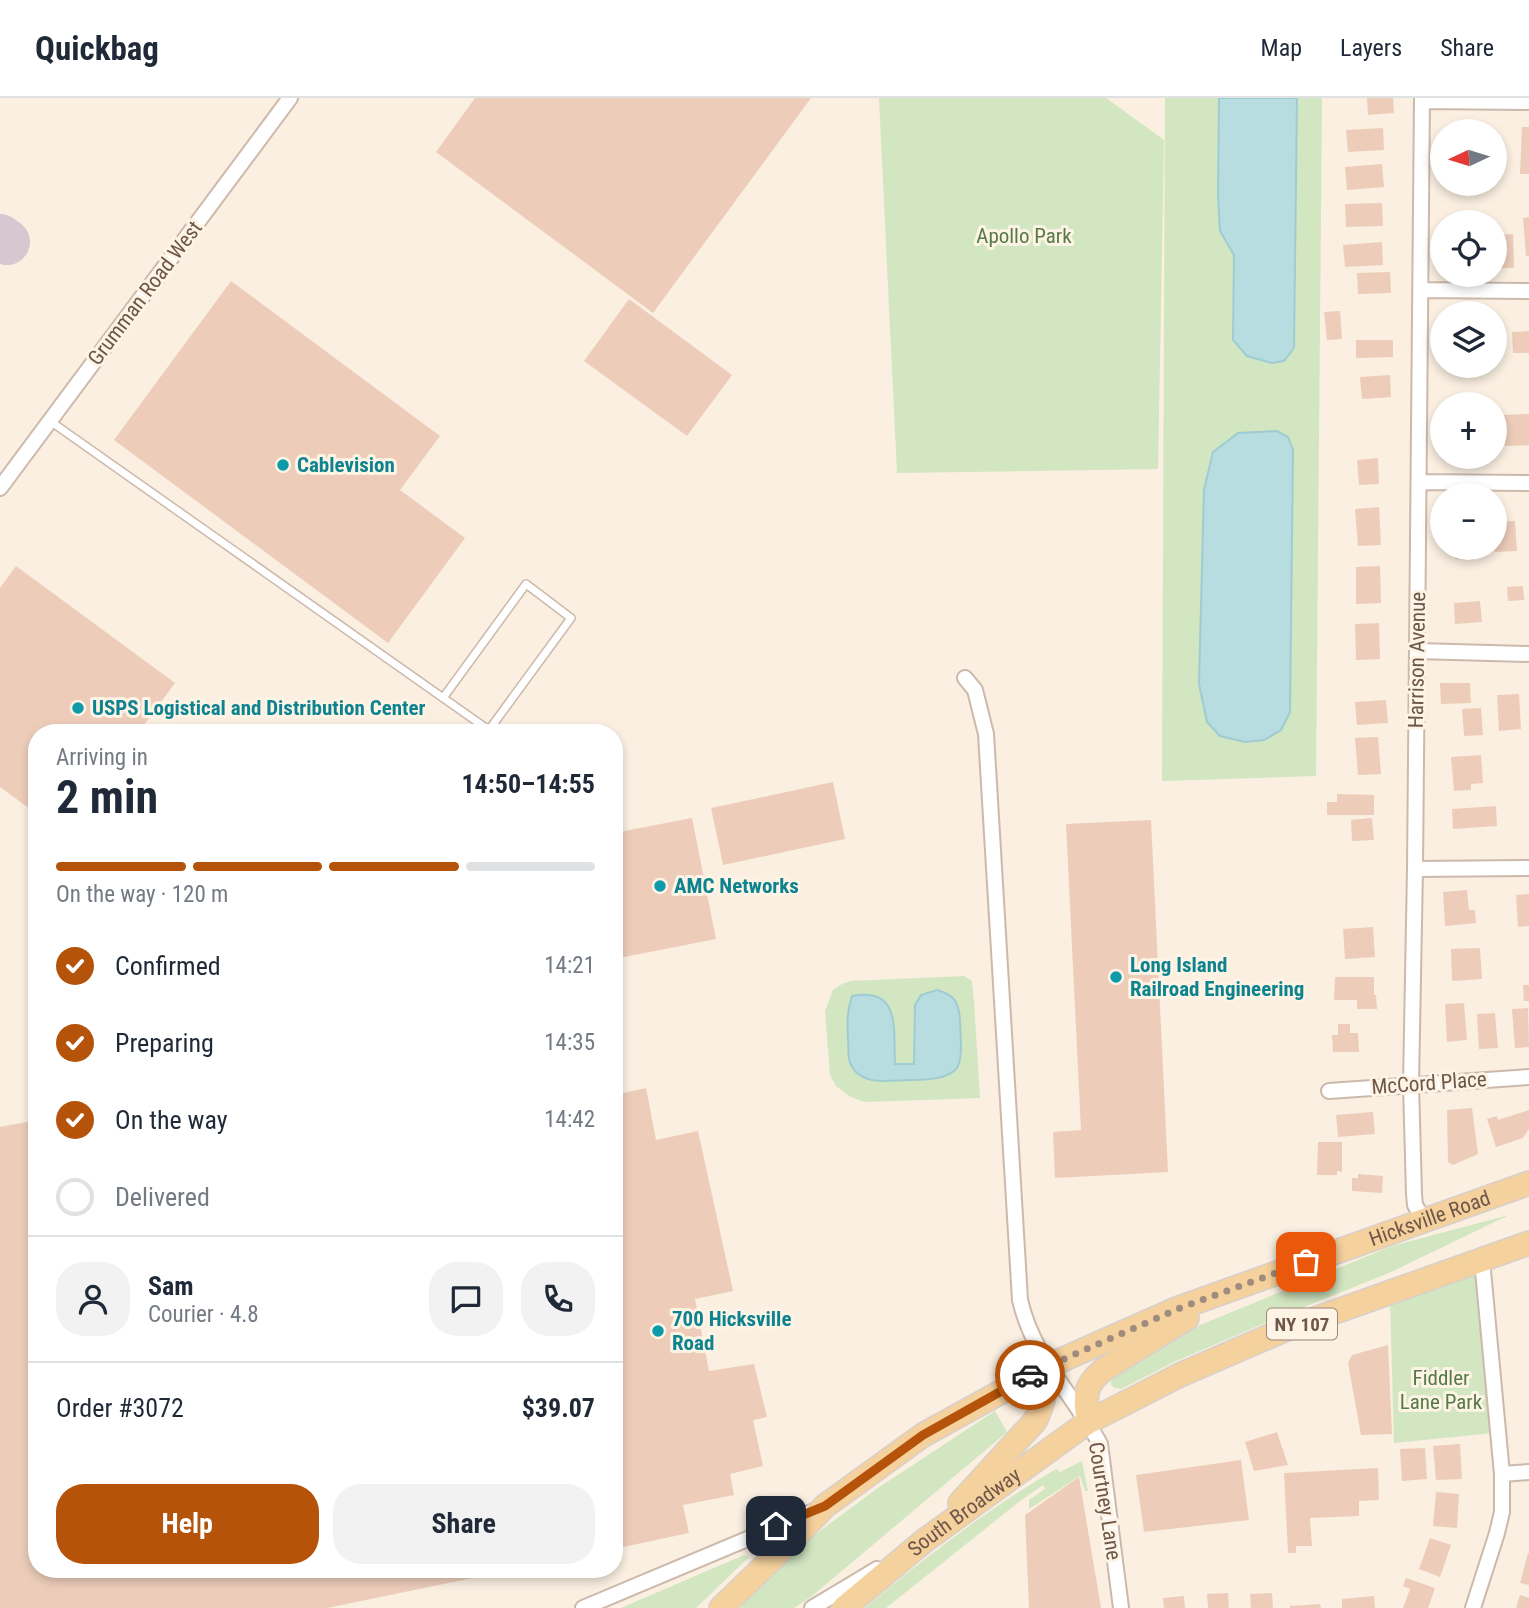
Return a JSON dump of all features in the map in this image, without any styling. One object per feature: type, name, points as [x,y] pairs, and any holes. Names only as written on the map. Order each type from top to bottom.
[{"type":"main road","name":"Hicksville Road","points":[[721,1608],[825,1506],[923,1435],[1048,1366],[1180,1308],[1529,1183]]},
{"type":"main road","name":"NY 107","points":[[1088,1423],[1180,1375],[1284,1330],[1529,1243]]},
{"type":"main road","points":[[1088,1423],[1086,1395],[1091,1380],[1235,1288]]},
{"type":"main road","points":[[924,1541],[1035,1421],[1042,1408],[1048,1366]]},
{"type":"main road","name":"South Broadway","points":[[844,1608],[924,1541],[1088,1423]]},
{"type":"street","name":"Grumman Road West","points":[[0,488],[290,98]]},
{"type":"street","points":[[1422,99],[1529,102]]},
{"type":"street","name":"Harrison Avenue","points":[[1422,99],[1411,1084],[1414,1195],[1415,1205],[1424,1220]]},
{"type":"street","points":[[1420,290],[1529,291]]},
{"type":"street","points":[[1419,482],[1529,483]]},
{"type":"street","points":[[1417,651],[1529,654]]},
{"type":"street","name":"Courtney Lane","points":[[965,678],[975,690],[986,734],[1020,1300],[1025,1320],[1048,1366],[1100,1444],[1121,1608]]},
{"type":"street","points":[[1415,869],[1529,868]]},
{"type":"street","name":"McCord Place","points":[[1329,1091],[1529,1077]]},
{"type":"street","points":[[1473,1608],[1502,1511],[1502,1474],[1482,1260]]},
{"type":"street","points":[[1502,1474],[1529,1472]]},
{"type":"street","points":[[583,1608],[825,1506]]},
{"type":"street","points":[[812,1608],[924,1541]]},
{"type":"lane","points":[[50,421],[480,724]]},
{"type":"lane","points":[[443,698],[526,584],[571,618],[497,724]]},
{"type":"green space","name":"Apollo Park","points":[[879,98],[1106,98],[1164,140],[1158,469],[897,473]]},
{"type":"green space","points":[[1165,98],[1219,98],[1220,231],[1234,255],[1233,340],[1294,347],[1297,98],[1322,98],[1316,776],[1162,781]],"holes":[[[1276,431],[1288,437],[1207,722],[1199,684],[1204,491],[1238,433]]]},
{"type":"green space","points":[[964,976],[972,981],[980,1098],[864,1102],[849,1096],[836,1086],[830,1075],[825,1011],[833,990],[851,981]]},
{"type":"green space","points":[[1509,1215],[1391,1272],[1176,1361],[1121,1389],[1111,1385],[1111,1380],[1143,1353],[1171,1337],[1392,1246]]},
{"type":"green space","name":"Fiddler Lane Park","points":[[1477,1267],[1493,1433],[1394,1443],[1390,1298]]},
{"type":"green space","points":[[995,1411],[1007,1432],[812,1596],[794,1608],[741,1608],[743,1601],[801,1545],[878,1488]]},
{"type":"green space","points":[[1082,1461],[1088,1491],[1085,1491],[1080,1476],[1029,1509],[1029,1500],[1045,1489],[1043,1485],[886,1608],[865,1608],[934,1552],[1006,1500],[1056,1469],[1060,1472]]},
{"type":"green space","points":[[744,1555],[749,1557],[696,1608],[621,1608]]},
{"type":"water","points":[[1219,98],[1297,98],[1294,348],[1284,361],[1272,363],[1247,356],[1233,340],[1234,255],[1220,231]]},
{"type":"water","points":[[1277,431],[1288,437],[1293,450],[1290,712],[1281,730],[1264,740],[1245,742],[1220,736],[1207,722],[1199,684],[1204,490],[1213,452],[1238,433]]},
{"type":"water","points":[[937,990],[952,997],[959,1009],[961,1053],[956,1069],[934,1079],[921,1080],[877,1081],[862,1077],[856,1072],[848,1052],[848,1017],[852,996],[868,995],[880,998],[887,1005],[894,1025],[895,1064],[914,1064],[915,1005],[921,995]]},
{"type":"building","points":[[475,98],[811,98],[653,313],[436,152]]},
{"type":"building","points":[[1367,98],[1393,98],[1394,113],[1368,115]]},
{"type":"building","points":[[1522,127],[1529,127],[1529,174],[1520,174]]},
{"type":"building","points":[[1383,128],[1384,150],[1348,152],[1346,130]]},
{"type":"building","points":[[1382,164],[1384,187],[1347,190],[1345,167]]},
{"type":"building","points":[[1382,203],[1383,226],[1346,227],[1345,204]]},
{"type":"building","points":[[1529,217],[1529,256],[1526,256],[1523,218]]},
{"type":"building","points":[[1507,234],[1513,234],[1514,268],[1507,268]]},
{"type":"building","points":[[1382,242],[1383,265],[1345,267],[1343,245]]},
{"type":"building","points":[[1390,272],[1391,293],[1358,294],[1357,273]]},
{"type":"building","name":"Cablevision","points":[[231,281],[440,436],[400,490],[465,538],[388,643],[114,440]]},
{"type":"building","points":[[629,299],[732,375],[687,436],[584,361]]},
{"type":"building","points":[[1340,311],[1342,339],[1327,340],[1324,312]]},
{"type":"building","points":[[1529,331],[1529,353],[1513,353],[1512,332]]},
{"type":"building","points":[[1356,340],[1393,340],[1393,357],[1356,358]]},
{"type":"building","points":[[1390,375],[1391,397],[1362,399],[1360,377]]},
{"type":"building","points":[[1529,414],[1529,445],[1507,446],[1507,415]]},
{"type":"building","points":[[1378,458],[1379,484],[1359,485],[1357,460]]},
{"type":"building","points":[[1379,507],[1381,545],[1358,546],[1355,509]]},
{"type":"building","points":[[1507,521],[1515,521],[1517,551],[1507,551]]},
{"type":"building","name":"USPS Logistical and Distribution Center","points":[[16,566],[175,683],[145,724],[28,724],[28,807],[0,787],[0,588]]},
{"type":"building","points":[[1380,566],[1381,603],[1356,604],[1356,567]]},
{"type":"building","points":[[1523,586],[1524,600],[1508,601],[1507,587]]},
{"type":"building","points":[[1480,601],[1482,622],[1455,624],[1454,603]]},
{"type":"building","points":[[1379,623],[1380,659],[1356,660],[1355,624]]},
{"type":"building","points":[[1440,683],[1470,683],[1471,703],[1441,704]]},
{"type":"building","points":[[1519,694],[1521,729],[1499,731],[1497,695]]},
{"type":"building","points":[[1386,700],[1388,723],[1357,725],[1355,702]]},
{"type":"building","points":[[1481,708],[1483,735],[1464,736],[1462,709]]},
{"type":"building","points":[[1378,737],[1381,774],[1358,775],[1355,738]]},
{"type":"building","points":[[1481,755],[1483,783],[1471,784],[1471,790],[1454,791],[1451,757]]},
{"type":"building","points":[[833,782],[845,839],[723,865],[711,808]]},
{"type":"building","points":[[1337,794],[1374,795],[1374,815],[1327,815],[1327,802],[1337,802]]},
{"type":"building","points":[[1496,806],[1497,826],[1453,829],[1452,809]]},
{"type":"building","name":"AMC Networks","points":[[692,818],[716,939],[623,957],[623,831]]},
{"type":"building","points":[[1372,818],[1374,840],[1352,841],[1351,820]]},
{"type":"building","name":"Long Island Railroad Engineering","points":[[1151,820],[1168,1172],[1055,1178],[1053,1132],[1081,1130],[1066,824]]},
{"type":"building","points":[[1467,890],[1469,910],[1475,910],[1476,923],[1445,926],[1443,892]]},
{"type":"building","points":[[1529,894],[1529,926],[1518,927],[1516,895]]},
{"type":"building","points":[[1373,927],[1375,957],[1345,959],[1343,929]]},
{"type":"building","points":[[1480,948],[1482,979],[1452,981],[1451,949]]},
{"type":"building","points":[[1335,977],[1374,977],[1377,1009],[1357,1009],[1357,1000],[1334,1000]]},
{"type":"building","points":[[1523,985],[1529,985],[1529,1001],[1524,1001]]},
{"type":"building","points":[[1464,1003],[1467,1040],[1447,1042],[1445,1004]]},
{"type":"building","points":[[1528,1008],[1529,1047],[1515,1048],[1512,1009]]},
{"type":"building","points":[[1495,1013],[1498,1048],[1479,1049],[1477,1014]]},
{"type":"building","points":[[1338,1024],[1350,1024],[1350,1033],[1358,1033],[1359,1052],[1333,1052],[1332,1035],[1338,1035]]},
{"type":"building","name":"700 Hicksville Road","points":[[646,1088],[656,1140],[698,1131],[733,1291],[695,1299],[709,1371],[754,1364],[767,1417],[753,1420],[763,1466],[730,1474],[734,1495],[683,1505],[689,1533],[623,1547],[623,1093]]},
{"type":"building","points":[[1472,1108],[1478,1154],[1453,1165],[1448,1162],[1447,1110]]},
{"type":"building","points":[[1529,1110],[1529,1129],[1523,1138],[1496,1147],[1487,1119],[1497,1116],[1498,1120]]},
{"type":"building","points":[[1373,1112],[1375,1134],[1338,1137],[1336,1115]]},
{"type":"building","points":[[28,1122],[28,1578],[473,1578],[327,1608],[0,1608],[0,1127]]},
{"type":"building","points":[[1318,1142],[1342,1142],[1342,1172],[1337,1171],[1337,1175],[1317,1175]]},
{"type":"building","points":[[1358,1174],[1383,1176],[1382,1193],[1352,1191],[1352,1178],[1358,1178]]},
{"type":"building","points":[[1388,1345],[1392,1434],[1361,1435],[1348,1363],[1352,1355]]},
{"type":"building","points":[[1277,1432],[1288,1465],[1254,1471],[1245,1442]]},
{"type":"building","points":[[1460,1444],[1462,1479],[1436,1480],[1433,1446]]},
{"type":"building","points":[[1425,1448],[1427,1479],[1402,1481],[1400,1449]]},
{"type":"building","points":[[1241,1460],[1249,1520],[1144,1532],[1136,1475]]},
{"type":"building","points":[[1378,1468],[1379,1500],[1359,1501],[1359,1516],[1310,1518],[1312,1546],[1296,1546],[1296,1553],[1288,1553],[1284,1473]]},
{"type":"building","points":[[1079,1477],[1101,1608],[1029,1608],[1025,1515]]},
{"type":"building","points":[[1436,1492],[1459,1494],[1457,1528],[1433,1526]]},
{"type":"building","points":[[1430,1538],[1451,1545],[1440,1577],[1419,1569]]},
{"type":"building","points":[[1529,1553],[1529,1585],[1520,1583]]},
{"type":"building","points":[[1406,1578],[1435,1588],[1428,1608],[1403,1608],[1410,1589],[1403,1586]]},
{"type":"building","points":[[1228,1593],[1229,1608],[1208,1608],[1207,1594]]},
{"type":"building","points":[[1272,1593],[1273,1608],[1251,1608],[1250,1594]]},
{"type":"building","points":[[1520,1595],[1529,1598],[1529,1608],[1516,1608]]},
{"type":"building","points":[[1184,1596],[1185,1608],[1164,1608],[1163,1598]]},
{"type":"building","points":[[1374,1596],[1375,1608],[1342,1608],[1342,1599]]},
{"type":"building","points":[[1320,1604],[1321,1608],[1290,1608],[1290,1606]]},
{"type":"taxiway","points":[[0,237],[7,242]]},
{"type":"way so far","points":[[1030,1375],[1180,1308],[1306,1262]]},
{"type":"place","name":"Cablevision","points":[[283,465]]},
{"type":"place","name":"USPS Logistical and Distribution Center","points":[[78,708]]},
{"type":"place","name":"AMC Networks","points":[[660,886]]},
{"type":"place","name":"Long Island Railroad Engineering","points":[[1116,977]]},
{"type":"place","name":"700 Hicksville Road","points":[[658,1331]]},
{"type":"route","points":[[776,1526],[825,1506],[923,1435],[1030,1375]]}]
